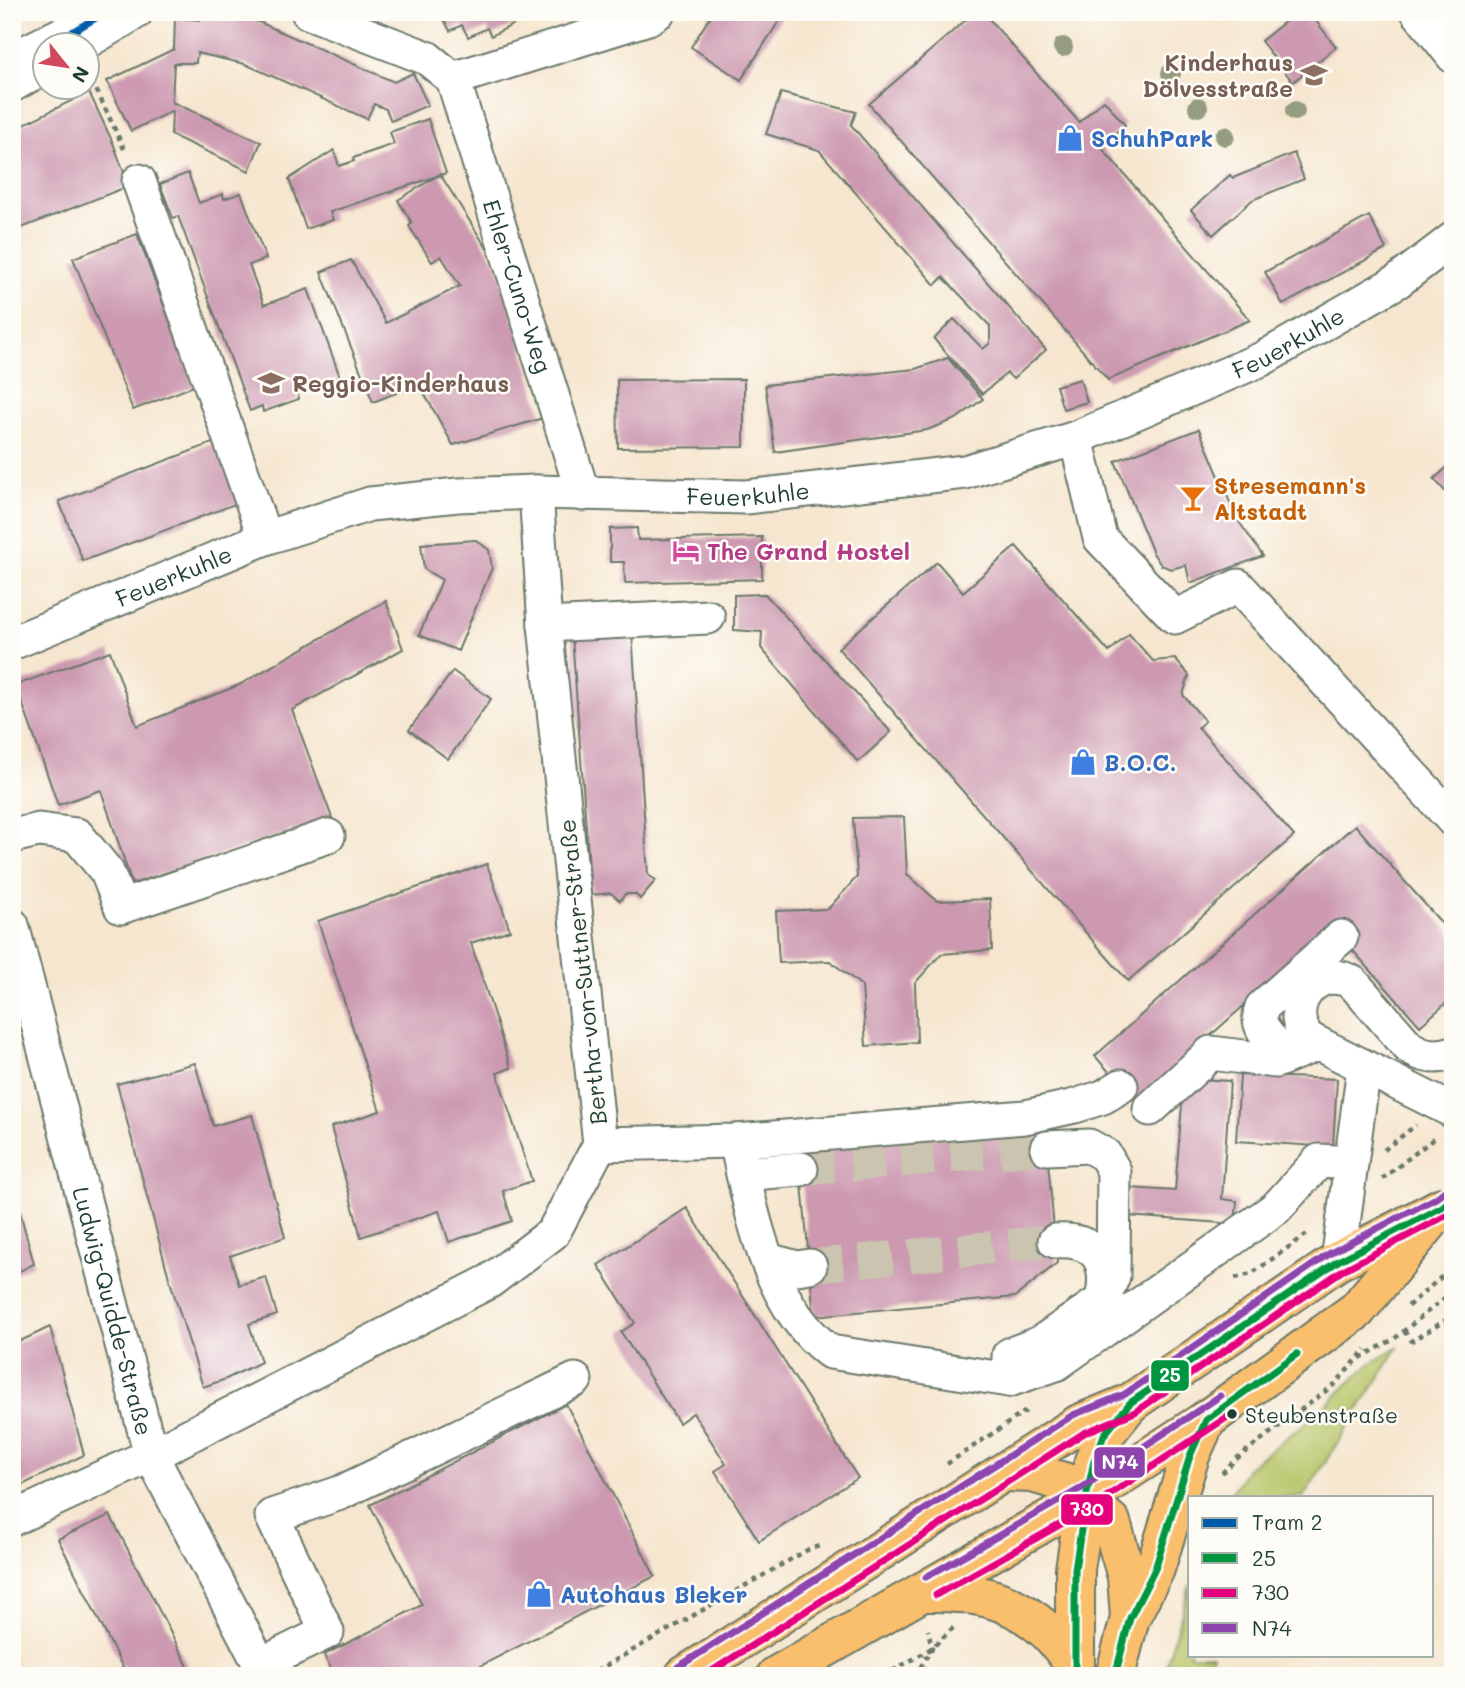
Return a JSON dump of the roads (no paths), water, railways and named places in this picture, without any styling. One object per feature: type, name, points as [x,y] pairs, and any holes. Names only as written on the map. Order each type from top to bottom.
[{"type":"main road","points":[[684,1676],[1079,1424],[1130,1403],[1338,1261],[1447,1202]]},
{"type":"main road","points":[[776,1676],[1086,1498],[1206,1420],[1357,1310],[1447,1202]]},
{"type":"main road","points":[[1075,1671],[1075,1569],[1086,1498],[1094,1461],[1104,1435],[1130,1403]]},
{"type":"main road","points":[[1115,1676],[1129,1618],[1155,1569],[1190,1456],[1206,1420]]},
{"type":"main road","points":[[1004,1472],[1032,1474],[1064,1482],[1111,1522],[1127,1577],[1129,1618]]},
{"type":"main road","points":[[920,1592],[956,1591],[988,1596],[1023,1614],[1048,1632],[1075,1671]]},
{"type":"street","points":[[12,59],[106,12]]},
{"type":"street","points":[[102,32],[136,12]]},
{"type":"street","points":[[308,12],[427,58],[453,79],[648,18],[658,12]]},
{"type":"street","points":[[1418,12],[1453,56]]},
{"type":"street","points":[[12,85],[32,74]]},
{"type":"street","name":"Ehler-Cuno-Weg","points":[[453,79],[583,494]]},
{"type":"street","points":[[139,181],[265,538]]},
{"type":"street","name":"Feuerkuhle","points":[[12,643],[265,538],[370,505],[458,495],[536,492],[746,497],[965,472],[1076,438],[1262,359],[1398,281],[1453,239]]},
{"type":"street","points":[[1076,438],[1100,538],[1175,617],[1238,586],[1453,820]]},
{"type":"street","name":"Bertha-von-Suttner-Straße","points":[[12,1519],[151,1455],[490,1281],[553,1233],[600,1144],[545,625],[536,492]]},
{"type":"street","points":[[545,625],[708,617]]},
{"type":"street","points":[[12,836],[40,830],[77,835],[107,872],[121,907],[328,836]]},
{"type":"street","name":"Ludwig-Quidde-Straße","points":[[12,925],[151,1455],[263,1670]]},
{"type":"street","points":[[1341,937],[1262,1007],[1259,1015],[1261,1028],[1302,1050],[1364,1067],[1453,1111]]},
{"type":"street","points":[[1302,1050],[1303,1032],[1299,1024],[1300,1004],[1304,994],[1319,981],[1336,976],[1353,984],[1418,1054],[1441,1056],[1453,1053]]},
{"type":"street","points":[[1150,1109],[1211,1053],[1276,1060],[1302,1050]]},
{"type":"street","points":[[1338,1261],[1364,1067]]},
{"type":"street","points":[[600,1144],[736,1141],[1025,1117],[1103,1097],[1121,1086]]},
{"type":"street","points":[[736,1141],[766,1260],[780,1292],[810,1337],[830,1352],[1009,1380],[1056,1364],[1276,1208],[1319,1161],[1351,1163]]},
{"type":"street","points":[[1009,1380],[1009,1356],[1040,1343],[1089,1310],[1105,1295],[1113,1276],[1114,1171],[1105,1155],[1089,1146],[1047,1148]]},
{"type":"street","points":[[743,1174],[801,1169]]},
{"type":"street","points":[[1055,1241],[1073,1240],[1086,1244],[1096,1252],[1102,1264],[1104,1289],[1089,1310]]},
{"type":"street","points":[[766,1260],[797,1268],[810,1266]]},
{"type":"street","points":[[263,1670],[327,1632],[272,1516],[340,1493],[575,1380]]},
{"type":"tunnel","points":[[801,1169],[1047,1148]]},
{"type":"tunnel","points":[[810,1266],[1055,1241]]},
{"type":"tram line","name":"2","points":[[72,32],[106,12]]},
{"type":"place","name":"Kinderhaus Dölvesstraße","points":[[1314,75]]},
{"type":"place","name":"SchuhPark","points":[[1070,138]]},
{"type":"place","name":"Reggio-Kinderhaus","points":[[271,383]]},
{"type":"place","name":"Stresemann's Altstadt","points":[[1193,498]]},
{"type":"place","name":"The Grand Hostel","points":[[686,551]]},
{"type":"place","name":"B.O.C.","points":[[1083,762]]},
{"type":"place","name":"Steubenstraße","points":[[1232,1414]]},
{"type":"place","name":"Autohaus Bleker","points":[[539,1594]]}]
